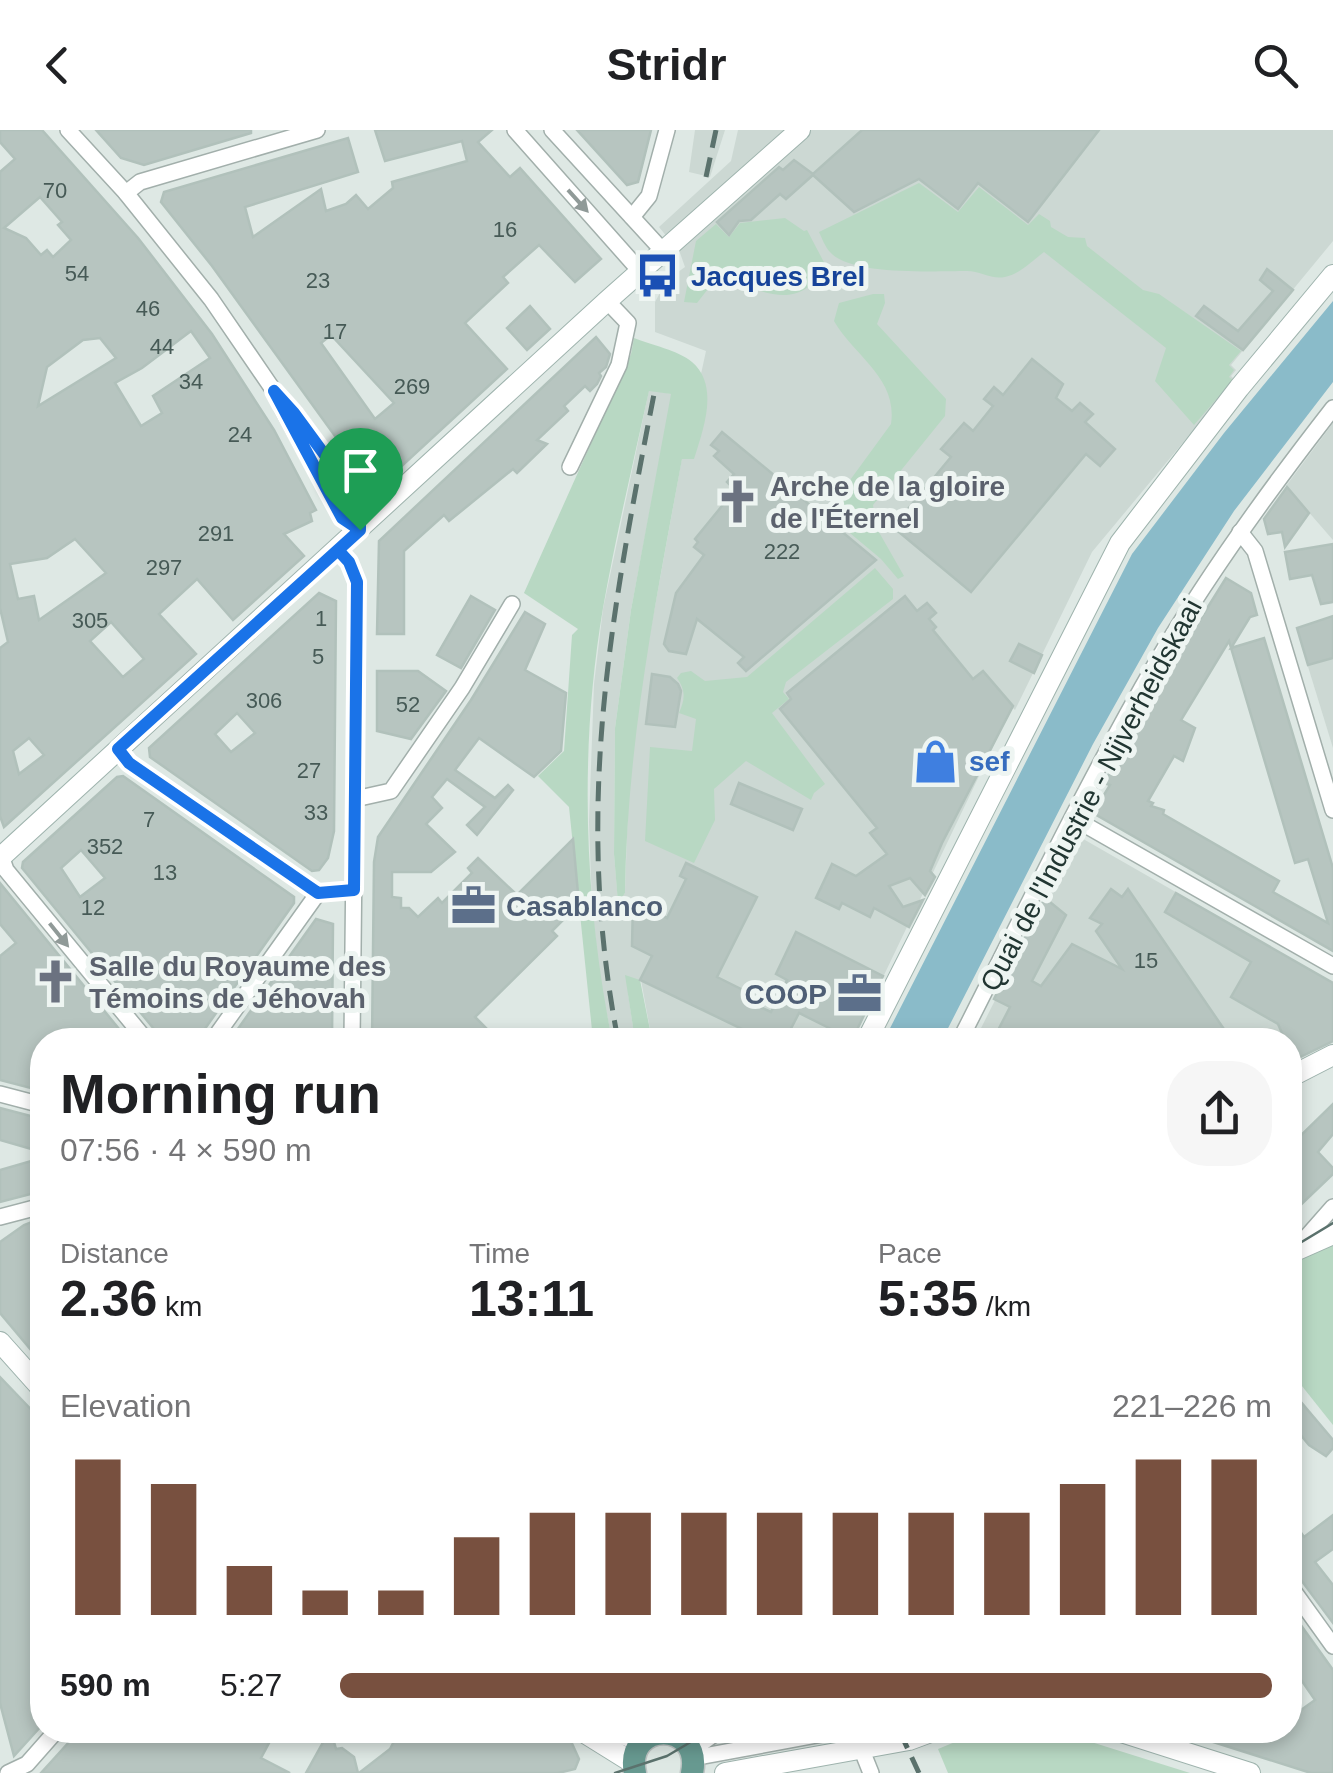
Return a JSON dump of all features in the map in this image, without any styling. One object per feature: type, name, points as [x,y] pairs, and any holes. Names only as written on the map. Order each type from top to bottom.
[{"type":"main road","points":[[632,1770],[655,1743]]},
{"type":"street","points":[[68,130],[126,193],[211,300],[274,391],[342,518],[360,530]]},
{"type":"street","points":[[126,193],[140,182],[317,130]]},
{"type":"street","points":[[515,130],[640,272]]},
{"type":"street","points":[[552,130],[664,252]]},
{"type":"street","points":[[632,217],[649,196],[666,130]]},
{"type":"street","points":[[136,1028],[6,870],[0,856],[607,301],[800,130]]},
{"type":"street","points":[[873,1028],[1120,542],[1333,274]]},
{"type":"street","points":[[570,466],[623,350],[628,323],[607,301]]},
{"type":"street","name":"Quai de l'Industrie - Nijverheidskaai","points":[[966,1028],[1156,664],[1240,532],[1333,408]]},
{"type":"street","points":[[1240,532],[1256,550],[1333,810]]},
{"type":"street","points":[[338,550],[349,562],[357,582],[352,1028]]},
{"type":"street","points":[[355,799],[390,791],[462,688],[512,604]]},
{"type":"street","points":[[118,749],[129,763],[318,893],[354,890]]},
{"type":"street","points":[[1073,818],[1333,966]]},
{"type":"street","points":[[222,1028],[318,893]]},
{"type":"street","points":[[1302,1070],[1333,1055]]},
{"type":"street","points":[[0,1094],[30,1102]]},
{"type":"street","points":[[1302,1241],[1333,1207]]},
{"type":"street","points":[[0,1217],[30,1209]]},
{"type":"street","points":[[1302,1248],[1333,1234]]},
{"type":"street","points":[[0,1342],[30,1376]]},
{"type":"street","points":[[1302,1603],[1333,1646]]},
{"type":"street","points":[[8,1773],[27,1764],[46,1743]]},
{"type":"street","points":[[597,1743],[632,1770]]},
{"type":"street","points":[[702,1751],[797,1743]]},
{"type":"street","points":[[725,1773],[810,1757],[835,1743]]},
{"type":"street","points":[[858,1743],[871,1773]]},
{"type":"street","points":[[1153,1743],[1236,1771]]},
{"type":"shaded area","points":[[695,130],[725,130],[710,177],[689,172]]},
{"type":"shaded area","points":[[738,130],[1333,130],[1333,241],[1231,365],[1236,370],[1231,376],[1235,380],[1092,552],[1015,710],[1012,707],[859,1028],[650,1028],[641,980],[628,993],[633,1028],[610,1028],[600,981],[589,822],[594,684],[603,609],[649,390],[672,394],[631,610],[615,728],[614,854],[618,901],[625,893],[629,774],[641,683],[682,458],[706,392],[701,374],[706,351],[655,332],[655,302],[667,280],[685,267],[680,253],[659,227],[731,161]]},
{"type":"shaded area","points":[[1333,423],[1333,540],[1286,486]]},
{"type":"shaded area","points":[[1333,624],[1333,748],[1298,634]]},
{"type":"shaded area","points":[[1078,836],[1263,942],[1231,996],[1280,1028],[981,1028]]},
{"type":"green space","points":[[919,183],[958,212],[979,187],[1028,225],[1039,214],[1068,237],[1085,238],[1087,246],[1143,290],[1159,294],[1241,351],[1229,365],[1234,370],[1229,377],[1233,380],[1194,425],[1155,381],[1166,348],[1044,252],[1016,273],[1000,278],[967,271],[874,269],[840,260],[828,250],[819,232]]},
{"type":"green space","points":[[785,218],[807,230],[827,268],[813,283],[787,295],[715,280],[697,303],[684,302],[696,241],[716,224],[729,237],[740,223]]},
{"type":"green space","points":[[884,294],[885,303],[877,324],[946,399],[945,416],[873,505],[876,527],[904,576],[898,579],[881,559],[826,513],[891,424],[888,393],[881,380],[834,321],[839,303]]},
{"type":"green space","points":[[634,338],[692,362],[705,383],[707,409],[694,459],[682,459],[662,567],[637,729],[625,893],[618,903],[614,854],[615,728],[631,610],[671,394],[649,391],[603,608],[590,715],[588,824],[595,933],[610,1028],[592,1028],[569,807],[538,776],[564,751],[572,635],[578,629],[524,593],[631,354]]},
{"type":"green space","points":[[875,568],[893,589],[893,599],[786,682],[783,692],[789,699],[772,713],[825,784],[811,800],[746,761],[714,789],[715,820],[694,863],[645,841],[650,747],[692,751],[696,719],[679,713],[684,695],[677,678],[681,673],[691,671],[705,681],[747,677]]},
{"type":"green space","points":[[625,975],[640,980],[650,1028],[633,1028]]},
{"type":"green space","points":[[1333,1240],[1333,1425],[1302,1386],[1302,1255]]},
{"type":"green space","points":[[953,1743],[1094,1743],[1190,1773],[948,1773],[938,1749]]},
{"type":"water","points":[[1333,301],[1333,382],[1234,511],[1158,628],[1093,744],[948,1028],[890,1028],[1132,554],[1224,433]]},
{"type":"pier","points":[[657,1743],[709,1743],[708,1773],[657,1773]]},
{"type":"building","points":[[0,130],[42,130],[138,238],[212,334],[274,430],[316,510],[310,513],[312,521],[284,534],[304,556],[233,620],[197,579],[159,614],[196,654],[4,827],[0,816],[0,648],[8,642],[0,608],[0,172],[15,159],[0,142]],"holes":[[[40,197],[62,222],[58,225],[71,240],[53,257],[47,250],[41,255],[26,238],[4,228]],[[191,331],[210,358],[153,396],[162,413],[141,426],[115,383]],[[100,338],[116,358],[38,406],[47,367],[83,340]],[[75,539],[106,573],[39,620],[34,596],[18,599],[10,564],[47,558]],[[111,622],[144,659],[123,677],[90,641]],[[29,738],[44,755],[19,774],[13,751]]]},
{"type":"building","points":[[96,130],[251,133],[144,165],[121,158]]},
{"type":"building","points":[[375,130],[492,130],[478,142],[510,177],[520,168],[601,259],[575,282],[539,245],[503,277],[508,283],[465,323],[507,369],[378,488],[372,487],[161,202],[164,192],[348,138],[358,172],[245,207],[253,237],[321,189],[326,211],[346,204],[356,195],[368,209],[393,188],[392,182],[467,161],[462,141],[385,161]],"holes":[[[331,335],[394,403],[375,419],[321,343]]]},
{"type":"building","points":[[577,130],[651,130],[638,182],[627,185]]},
{"type":"building","points":[[862,130],[1099,130],[1028,222],[978,183],[958,209],[919,179],[854,212],[813,175],[786,199],[780,194],[751,220],[739,221],[729,235],[717,222],[779,167],[783,170],[794,160],[813,174]]},
{"type":"building","points":[[1267,269],[1293,290],[1243,350],[1196,316],[1204,306],[1238,331],[1273,291],[1260,280]]},
{"type":"building","points":[[530,306],[550,329],[527,350],[507,328]]},
{"type":"building","points":[[596,337],[610,354],[597,384],[590,391],[585,386],[564,406],[568,411],[537,440],[547,444],[517,473],[513,469],[449,521],[444,515],[404,551],[404,634],[377,634],[379,541]]},
{"type":"building","points":[[1032,359],[1063,384],[1056,398],[1072,411],[1080,403],[1093,414],[1085,422],[1115,449],[1100,466],[1086,454],[971,592],[893,527],[951,457],[941,449],[964,423],[973,431],[993,406],[984,399],[994,387],[1003,395]]},
{"type":"building","points":[[722,432],[876,560],[746,671],[738,663],[744,657],[697,619],[686,654],[669,651],[664,644],[676,593],[704,555],[694,547],[698,542],[695,539],[735,490],[727,482],[734,474],[714,456],[719,451],[711,445]]},
{"type":"building","points":[[1287,487],[1309,513],[1285,547],[1282,532],[1268,534],[1264,519]]},
{"type":"building","points":[[1333,544],[1333,602],[1321,604],[1312,575],[1290,579],[1285,552]]},
{"type":"building","points":[[1226,578],[1251,593],[1257,615],[1250,617],[1231,648],[1264,638],[1333,868],[1333,951],[1093,813],[1110,785],[1104,783],[1148,703]],"holes":[[[1229,641],[1295,863],[1308,859],[1328,923],[1273,892],[1279,881],[1163,814],[1164,810],[1148,801],[1174,756],[1183,761],[1195,728],[1181,720]]]},
{"type":"building","points":[[319,593],[336,601],[334,831],[328,858],[319,870],[312,871],[150,757],[149,748]],"holes":[[[237,713],[255,733],[231,752],[215,734]]]},
{"type":"building","points":[[471,596],[495,610],[461,668],[437,655]]},
{"type":"building","points":[[905,596],[917,611],[927,603],[936,613],[929,619],[936,627],[933,630],[973,679],[983,671],[1013,706],[942,843],[930,871],[935,877],[925,895],[910,878],[889,886],[903,907],[923,900],[909,927],[874,908],[870,917],[842,903],[839,909],[816,898],[832,864],[856,876],[887,854],[870,833],[877,828],[780,709],[791,699],[787,693]]},
{"type":"building","points":[[525,612],[545,624],[525,670],[566,693],[561,751],[534,777],[479,738],[455,770],[495,798],[508,785],[513,790],[477,835],[467,825],[485,807],[447,779],[432,797],[442,808],[426,824],[455,852],[431,872],[392,872],[392,897],[401,898],[401,908],[409,908],[418,917],[438,898],[442,903],[472,873],[468,868],[478,858],[517,895],[573,839],[579,904],[552,931],[557,936],[475,1017],[486,1028],[372,1028],[374,862],[378,837]]},
{"type":"building","points":[[1333,616],[1333,658],[1308,665],[1297,628]]},
{"type":"building","points":[[1019,644],[1042,655],[1034,673],[1010,661]]},
{"type":"building","points":[[377,671],[418,671],[446,691],[411,739],[377,731]]},
{"type":"building","points":[[652,674],[670,677],[678,684],[681,691],[675,727],[646,724]]},
{"type":"building","points":[[123,776],[294,897],[294,903],[205,1028],[153,1028],[22,868],[23,862],[117,777]],"holes":[[[81,850],[105,878],[80,897],[61,868]]]},
{"type":"building","points":[[739,783],[802,809],[793,830],[731,804]]},
{"type":"building","points":[[686,863],[757,897],[717,977],[747,992],[743,999],[771,1012],[787,980],[776,974],[796,932],[883,976],[858,1028],[829,1028],[799,1013],[791,1028],[740,1028],[640,980],[652,956],[632,946],[633,902],[667,918],[686,879],[680,876]]},
{"type":"building","points":[[0,883],[118,1028],[30,1028],[30,1088],[0,1080],[0,956],[16,943],[0,924]]},
{"type":"building","points":[[1111,889],[1122,897],[1128,889],[1223,1028],[999,1028],[1010,1007],[994,999],[1045,898],[1066,915],[1032,981],[1041,986],[1072,944],[1122,969],[1096,931],[1102,924],[1090,918]]},
{"type":"building","points":[[1176,893],[1333,983],[1333,1041],[1302,1056],[1302,1028],[1280,1028],[1231,997],[1251,962],[1165,912]]},
{"type":"building","points":[[316,919],[333,924],[332,1028],[239,1028]]},
{"type":"building","points":[[1333,1104],[1333,1134],[1318,1152],[1333,1168],[1333,1174],[1302,1204],[1302,1134]]},
{"type":"building","points":[[0,1108],[30,1116],[30,1149],[0,1140]]},
{"type":"building","points":[[30,1161],[30,1194],[0,1202],[0,1170]]},
{"type":"building","points":[[30,1223],[30,1349],[0,1313],[0,1242]]},
{"type":"building","points":[[0,1377],[30,1408],[30,1738],[14,1756],[0,1703]]},
{"type":"building","points":[[1302,1403],[1333,1440],[1333,1448],[1326,1456],[1302,1437]]},
{"type":"building","points":[[1333,1515],[1333,1549],[1315,1562],[1333,1585],[1333,1623],[1302,1581],[1302,1534],[1304,1537]]},
{"type":"building","points":[[1302,1627],[1333,1670],[1333,1773],[1311,1773],[1216,1743],[1302,1743],[1302,1709],[1315,1700],[1302,1681]]},
{"type":"building","points":[[68,1743],[269,1743],[261,1758],[290,1773],[41,1773]]},
{"type":"building","points":[[323,1743],[334,1743],[336,1749],[342,1748],[354,1757],[358,1773],[306,1773]]},
{"type":"building","points":[[393,1743],[572,1743],[579,1759],[575,1769],[558,1773],[359,1773]]},
{"type":"tram line","points":[[1302,1242],[1333,1223]]},
{"type":"tram line","points":[[615,1773],[667,1756],[689,1743]]},
{"type":"railway","points":[[706,177],[716,130]]},
{"type":"railway","points":[[616,1028],[605,955],[598,792],[612,633],[655,389]]},
{"type":"railway","points":[[905,1743],[919,1773]]},
{"type":"place","name":"Jacques Brel","points":[[658,276]]},
{"type":"place","name":"Arche de la gloire de l'Éternel","points":[[737,502]]},
{"type":"place","name":"sef","points":[[936,761]]},
{"type":"place","name":"Casablanco","points":[[473,906]]},
{"type":"place","name":"Salle du Royaume des Témoins de Jéhovah","points":[[56,982]]},
{"type":"place","name":"COOP","points":[[860,994]]},
{"type":"route","points":[[360,530],[118,749],[129,763],[318,893],[354,890],[357,582],[349,562],[338,550],[360,530],[360,503],[274,391],[342,518],[360,530]]}]
